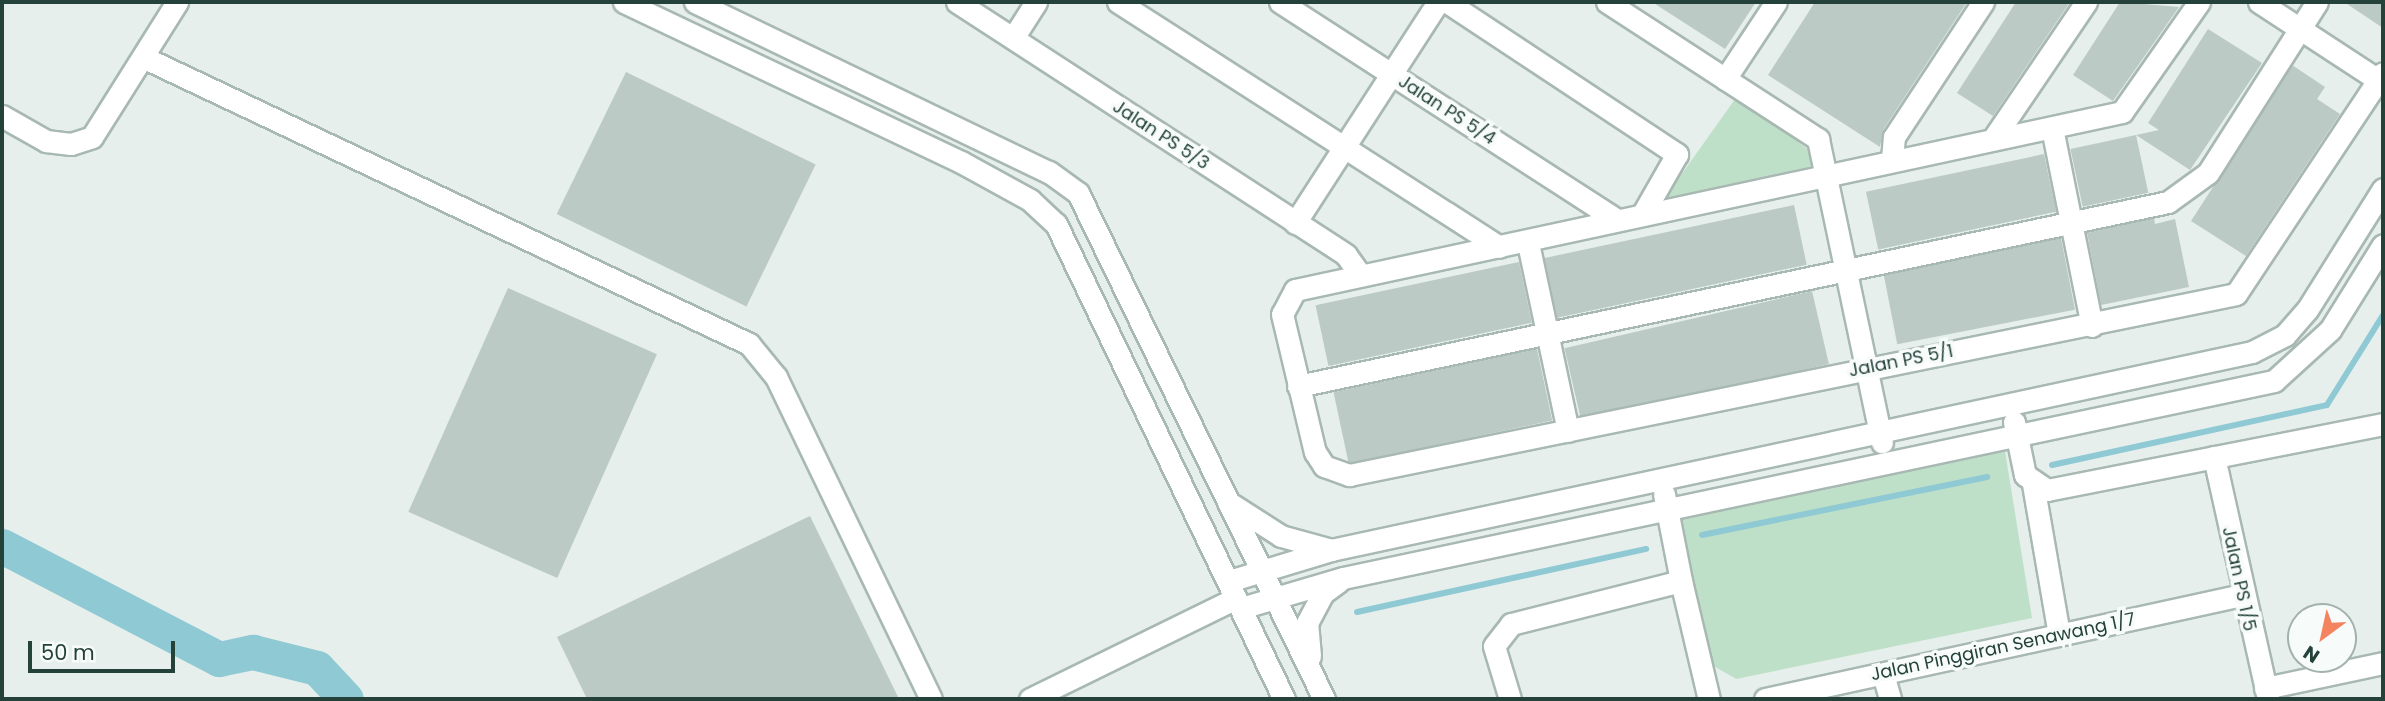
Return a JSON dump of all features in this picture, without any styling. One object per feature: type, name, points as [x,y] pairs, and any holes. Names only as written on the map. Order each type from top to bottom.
[{"type":"street","points":[[2,116],[46,141],[72,145],[92,137],[147,59],[177,2]]},
{"type":"street","points":[[624,2],[961,162],[1030,200],[1056,224],[1284,699]]},
{"type":"street","points":[[695,2],[1049,172],[1078,193],[1324,699]]},
{"type":"street","name":"Jalan PS 5/3","points":[[957,2],[1346,255],[1359,273]]},
{"type":"street","points":[[1013,38],[1037,2]]},
{"type":"street","points":[[1118,2],[1499,247]]},
{"type":"street","name":"Jalan PS 5/4","points":[[1280,2],[1614,218]]},
{"type":"street","points":[[1295,223],[1438,2]]},
{"type":"street","points":[[1447,2],[1676,154],[1642,215]]},
{"type":"street","points":[[1607,2],[1818,139],[1886,460]]},
{"type":"street","points":[[1726,79],[1776,2]]},
{"type":"street","points":[[1892,159],[1894,137],[1983,2]]},
{"type":"street","points":[[1993,139],[2086,2]]},
{"type":"street","points":[[2199,2],[2122,112],[1825,172],[1642,215],[1614,218],[1528,243],[1359,273],[1295,290],[1286,299],[1282,314],[1298,386],[1548,335],[1845,268],[2168,202],[2197,186],[2317,2]]},
{"type":"street","points":[[2259,2],[2382,79]]},
{"type":"street","points":[[147,59],[749,344],[776,377],[931,699]]},
{"type":"street","name":"Jalan PS 5/1","points":[[1298,386],[1315,452],[1324,466],[1349,475],[1866,367],[2092,326],[2236,294],[2382,79]]},
{"type":"street","points":[[2052,128],[2092,326]]},
{"type":"street","points":[[1030,699],[1235,596],[1260,568],[1331,550],[1880,430],[2252,352],[2285,335],[2383,189]]},
{"type":"street","points":[[1528,243],[1568,431]]},
{"type":"street","points":[[1235,596],[1273,595],[1886,460],[2274,381],[2330,330],[2383,245]]},
{"type":"street","points":[[2009,402],[2033,484],[2059,635]]},
{"type":"street","points":[[2033,484],[2047,490],[2383,424]]},
{"type":"street","name":"Jalan PS 1/5","points":[[2214,457],[2262,696]]},
{"type":"street","points":[[1660,478],[1709,699]]},
{"type":"street","points":[[1226,501],[1282,537],[1331,550]]},
{"type":"street","points":[[1315,680],[1307,623],[1323,593],[1343,578]]},
{"type":"street","points":[[1510,699],[1494,646],[1511,624],[1681,581]]},
{"type":"street","name":"Jalan Pinggiran Senawang 1/7","points":[[1765,699],[2242,595]]},
{"type":"street","points":[[2262,696],[2383,663]]},
{"type":"street","points":[[1883,674],[1890,699]]},
{"type":"green space","points":[[1738,95],[1812,153],[1813,166],[1664,199]]},
{"type":"green space","points":[[2004,445],[2032,618],[1736,679],[1712,665],[1676,515]]},
{"type":"building","points":[[1652,2],[1756,2],[1725,49]]},
{"type":"building","points":[[1815,2],[1967,2],[1883,130],[1880,147],[1768,75]]},
{"type":"building","points":[[2016,2],[2070,2],[1993,116],[1957,93]]},
{"type":"building","points":[[2120,2],[2179,7],[2113,101],[2073,75]]},
{"type":"building","points":[[2344,2],[2383,2],[2383,28]]},
{"type":"building","points":[[2208,29],[2262,63],[2190,170],[2136,135],[2159,130],[2148,123]]},
{"type":"building","points":[[2292,65],[2325,87],[2317,99],[2340,114],[2246,256],[2191,221]]},
{"type":"building","points":[[626,72],[816,164],[746,307],[557,214]]},
{"type":"building","points":[[2136,135],[2148,193],[2083,207],[2070,149]]},
{"type":"building","points":[[2044,154],[2056,212],[1878,250],[1866,192]]},
{"type":"building","points":[[1794,205],[1807,265],[1557,318],[1545,258]]},
{"type":"building","points":[[2154,218],[2155,224],[2175,219],[2189,287],[2101,305],[2087,233]]},
{"type":"building","points":[[2061,238],[2075,310],[1897,344],[1883,273]]},
{"type":"building","points":[[1519,262],[1532,323],[1328,366],[1316,305]]},
{"type":"building","points":[[508,288],[657,354],[557,578],[408,512]]},
{"type":"building","points":[[1812,291],[1829,364],[1581,421],[1565,348]]},
{"type":"building","points":[[1537,349],[1552,420],[1349,464],[1334,392]]},
{"type":"building","points":[[810,516],[899,699],[587,699],[557,637]]},
{"type":"waterway","points":[[2052,465],[2327,405],[2383,315]]},
{"type":"waterway","points":[[1702,535],[1987,477]]},
{"type":"waterway","points":[[2,546],[219,659],[253,652],[317,668],[346,699]]},
{"type":"waterway","points":[[1357,612],[1646,549]]}]
